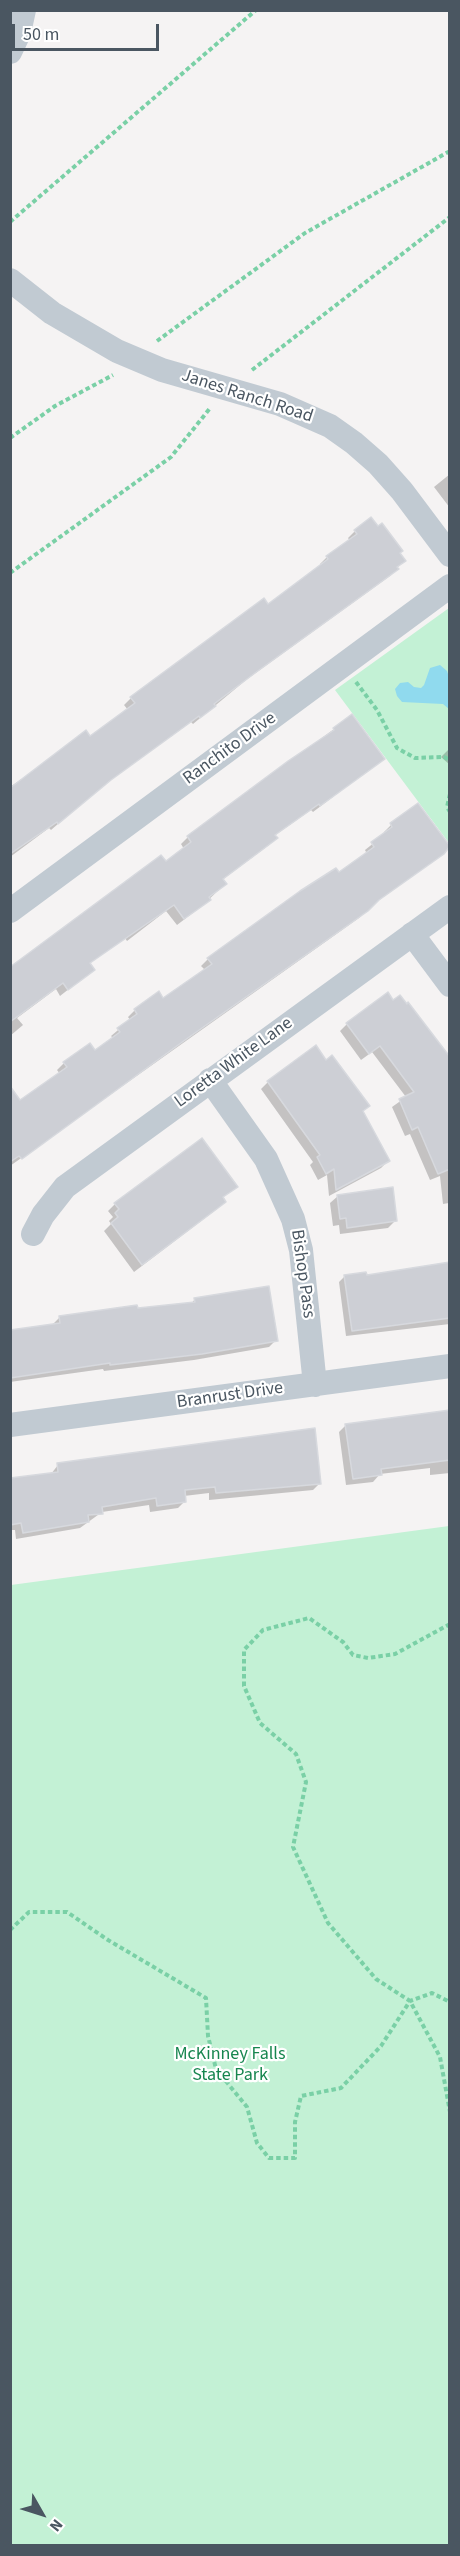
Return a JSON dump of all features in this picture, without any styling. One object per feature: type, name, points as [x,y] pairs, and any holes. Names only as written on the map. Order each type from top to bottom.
[{"type":"street","points":[[10,52],[19,33],[24,10]]},
{"type":"street","name":"Janes Ranch Road","points":[[10,280],[52,313],[117,351],[162,370],[280,404],[330,426],[354,442],[378,464],[402,491],[450,555]]},
{"type":"street","name":"Ranchito Drive","points":[[10,911],[450,586]]},
{"type":"street","name":"Loretta White Lane","points":[[33,1234],[43,1215],[65,1186],[450,907]]},
{"type":"street","points":[[412,934],[450,984]]},
{"type":"street","name":"Bishop Pass","points":[[210,1080],[266,1159],[294,1219],[301,1250],[315,1385]]},
{"type":"street","name":"Branrust Drive","points":[[10,1425],[450,1366]]},
{"type":"path","points":[[10,222],[256,10]]},
{"type":"path","points":[[157,341],[305,233],[450,151]]},
{"type":"path","points":[[252,370],[450,218]]},
{"type":"path","points":[[10,438],[55,406],[113,375]]},
{"type":"path","points":[[10,573],[171,458],[211,407]]},
{"type":"path","points":[[356,682],[377,710],[397,748],[415,758],[444,757],[450,760]]},
{"type":"path","points":[[450,794],[447,807],[450,812]]},
{"type":"path","points":[[450,1624],[395,1654],[368,1658],[353,1655],[343,1642],[309,1618],[263,1630],[244,1650],[244,1686],[260,1723],[296,1754],[306,1782],[293,1847],[328,1923],[376,1979],[410,2001],[440,2057],[450,2112]]},
{"type":"path","points":[[10,1930],[29,1912],[67,1912],[108,1940],[206,1998],[208,2036],[216,2069],[247,2107],[257,2143],[269,2158],[295,2158],[295,2122],[301,2096],[340,2088],[381,2046],[410,2001],[432,1993],[450,2002]]},
{"type":"green space","points":[[449,608],[449,843],[335,690]]},
{"type":"green space","name":"McKinney Falls State Park","points":[[449,1526],[449,2545],[11,2545],[11,1585]]},
{"type":"water","points":[[440,665],[447,671],[449,677],[449,709],[443,704],[402,702],[395,689],[400,683],[408,682],[414,687],[421,688],[430,668]]},
{"type":"building","points":[[371,517],[378,526],[382,523],[403,551],[400,553],[406,561],[397,567],[399,569],[255,673],[214,704],[216,706],[200,718],[199,716],[111,780],[58,824],[57,822],[10,854],[10,788],[86,730],[90,736],[135,703],[130,697],[264,598],[268,604],[328,559],[326,556],[357,534],[354,530]]},
{"type":"building","points":[[352,714],[385,759],[275,835],[278,838],[223,879],[227,884],[209,897],[211,900],[184,919],[174,905],[90,963],[95,970],[68,990],[63,983],[10,1022],[10,967],[161,855],[166,861],[191,842],[187,836],[334,730],[333,728]]},
{"type":"building","points":[[418,803],[450,846],[444,854],[22,1159],[19,1156],[10,1162],[10,1086],[20,1100],[67,1067],[63,1062],[90,1043],[95,1050],[120,1032],[117,1028],[137,1014],[134,1009],[159,991],[163,998],[212,964],[207,958],[300,891],[336,868],[339,872],[374,847],[371,842],[392,827],[390,823]]},
{"type":"building","points":[[388,992],[393,1000],[400,995],[407,1004],[408,1002],[450,1057],[450,1169],[438,1174],[418,1127],[412,1130],[399,1099],[414,1092],[380,1046],[369,1054],[346,1023]]},
{"type":"building","points":[[316,1045],[326,1060],[332,1055],[370,1106],[363,1111],[390,1161],[336,1190],[334,1169],[326,1174],[317,1157],[320,1155],[267,1081]]},
{"type":"building","points":[[202,1138],[238,1187],[223,1197],[226,1202],[142,1265],[111,1223],[118,1217],[115,1213],[119,1209],[114,1203]]},
{"type":"building","points":[[393,1187],[397,1221],[347,1228],[346,1218],[340,1219],[337,1195]]},
{"type":"building","points":[[450,1262],[450,1318],[352,1331],[344,1275],[366,1272],[367,1275]]},
{"type":"building","points":[[269,1286],[278,1341],[202,1354],[110,1365],[110,1363],[10,1378],[10,1330],[60,1323],[59,1316],[137,1305],[138,1308],[195,1302],[194,1298]]},
{"type":"building","points":[[450,1410],[450,1460],[381,1469],[382,1475],[353,1479],[345,1424]]},
{"type":"building","points":[[315,1428],[321,1484],[216,1493],[215,1487],[185,1490],[186,1502],[157,1506],[156,1498],[102,1507],[103,1514],[88,1515],[89,1522],[23,1533],[21,1523],[10,1525],[10,1478],[58,1472],[57,1463]]}]
